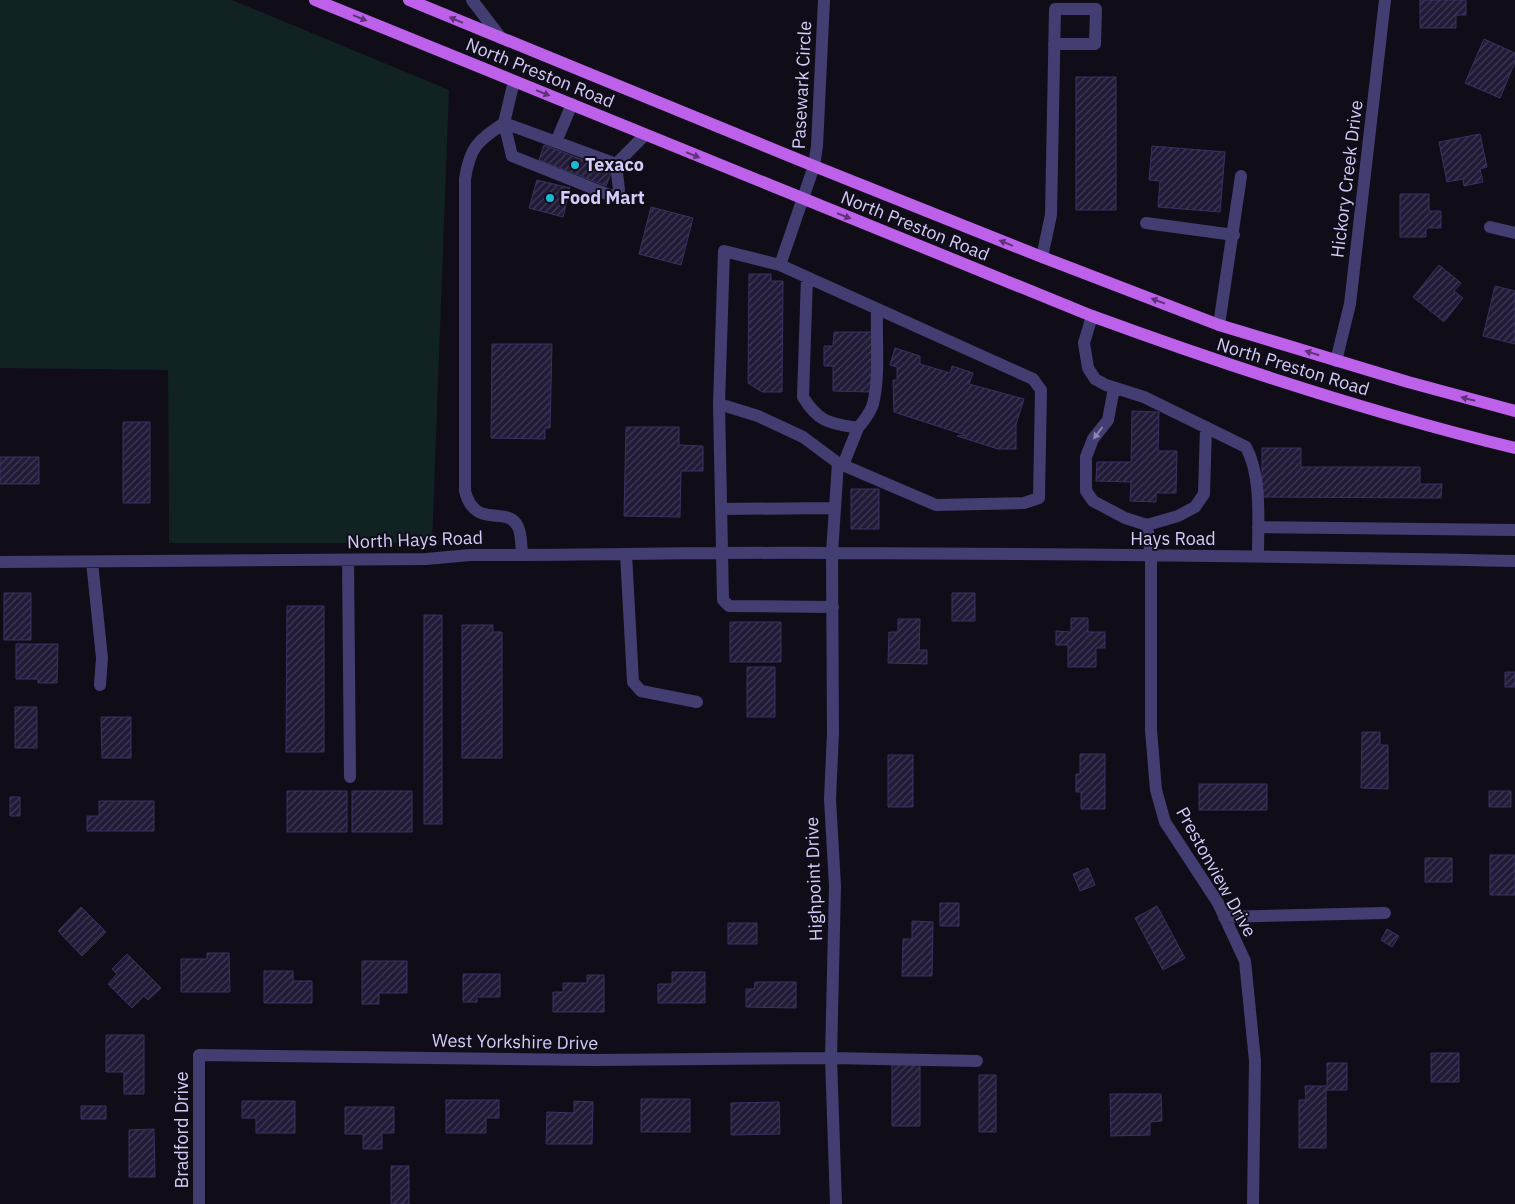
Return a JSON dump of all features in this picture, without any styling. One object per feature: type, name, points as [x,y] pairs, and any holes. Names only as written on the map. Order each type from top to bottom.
[{"type":"main road","name":"North Preston Road","points":[[315,0],[1092,316],[1213,361],[1390,415],[1515,448]]},
{"type":"main road","name":"North Preston Road","points":[[415,1],[1042,258],[1220,324],[1336,361],[1515,411]]},
{"type":"street","points":[[472,0],[502,38]]},
{"type":"street","name":"Pasewark Circle","points":[[780,265],[814,166],[818,135],[824,0]]},
{"type":"street","name":"Hickory Creek Drive","points":[[1336,361],[1350,304],[1386,0]]},
{"type":"street","points":[[1042,258],[1051,216],[1054,44]]},
{"type":"street","points":[[514,81],[504,123],[512,156],[612,196],[617,194],[619,190],[616,164]]},
{"type":"street","points":[[556,142],[572,104]]},
{"type":"street","points":[[504,123],[616,164]]},
{"type":"street","points":[[504,123],[482,138],[469,156],[465,179],[465,491],[469,506],[478,513],[502,516],[515,521],[519,529],[522,555]]},
{"type":"street","points":[[616,164],[646,135]]},
{"type":"street","points":[[1220,324],[1241,176]]},
{"type":"street","points":[[1146,223],[1234,235]]},
{"type":"street","points":[[1490,227],[1515,233]]},
{"type":"street","points":[[719,404],[758,416],[803,437],[840,464],[936,505],[1024,503],[1039,498],[1041,390],[1033,379],[780,265],[724,251],[719,404],[723,600],[729,606],[833,606]]},
{"type":"street","points":[[807,277],[803,397],[811,410],[821,419],[831,424],[858,428]]},
{"type":"street","name":"Highpoint Drive","points":[[836,1204],[832,1058],[835,886],[830,800],[833,734],[832,553],[840,464],[872,405],[875,388],[877,309]]},
{"type":"street","points":[[1092,316],[1084,343],[1088,368],[1095,379],[1114,388],[1144,397],[1246,447],[1254,462],[1258,555]]},
{"type":"street","points":[[1114,388],[1108,420],[1093,439],[1086,456],[1086,491],[1093,501],[1125,518],[1147,525],[1178,516],[1195,507],[1204,494],[1206,427]]},
{"type":"street","points":[[721,509],[835,508]]},
{"type":"street","name":"Prestonview Drive","points":[[1147,525],[1151,557],[1151,730],[1156,790],[1165,822],[1224,917],[1245,961],[1254,1053],[1253,1204]]},
{"type":"street","points":[[1258,527],[1515,530]]},
{"type":"street","name":"North Hays Road","points":[[0,562],[348,560],[522,555],[832,553]]},
{"type":"street","name":"Hays Road","points":[[832,553],[1151,557],[1258,555],[1515,561]]},
{"type":"street","points":[[626,554],[633,682],[641,691],[697,702]]},
{"type":"street","points":[[348,560],[350,777]]},
{"type":"street","points":[[92,562],[102,658],[100,685]]},
{"type":"street","points":[[1224,917],[1385,913]]},
{"type":"street","name":"West Yorkshire Drive","points":[[199,1055],[584,1060],[832,1058],[977,1061]]},
{"type":"street","name":"Bradford Drive","points":[[199,1055],[199,1204]]},
{"type":"shaded area","points":[[0,0],[232,0],[449,90],[432,543],[169,543],[168,370],[0,368]]},
{"type":"building","points":[[1420,0],[1466,0],[1466,15],[1456,15],[1456,28],[1420,28]]},
{"type":"building","points":[[1484,39],[1515,53],[1515,62],[1500,98],[1465,83]]},
{"type":"building","points":[[1076,77],[1116,77],[1116,210],[1076,210]]},
{"type":"building","points":[[1480,134],[1487,167],[1480,169],[1483,182],[1464,186],[1463,179],[1447,182],[1439,142]]},
{"type":"building","name":"Texaco","points":[[544,145],[612,171],[606,186],[539,160]]},
{"type":"building","points":[[1152,146],[1225,152],[1220,212],[1158,207],[1160,181],[1149,180]]},
{"type":"building","name":"Food Mart","points":[[537,180],[570,188],[563,217],[529,208]]},
{"type":"building","points":[[1400,194],[1429,194],[1429,211],[1441,211],[1441,228],[1426,228],[1426,237],[1400,237]]},
{"type":"building","points":[[651,207],[693,218],[681,265],[639,254]]},
{"type":"building","points":[[1439,265],[1461,283],[1454,291],[1463,298],[1444,322],[1413,297]]},
{"type":"building","points":[[749,274],[771,274],[771,281],[783,281],[782,392],[762,392],[748,383]]},
{"type":"building","points":[[1495,286],[1515,291],[1515,344],[1483,336]]},
{"type":"building","points":[[834,332],[872,332],[871,392],[833,391],[833,366],[824,366],[824,346],[833,346]]},
{"type":"building","points":[[492,344],[552,344],[550,428],[545,428],[545,439],[491,438]]},
{"type":"building","points":[[895,348],[920,356],[920,364],[950,373],[952,366],[973,373],[969,384],[1024,399],[1016,424],[1016,449],[998,449],[957,436],[965,435],[894,412],[893,380],[897,380],[897,367],[890,365]]},
{"type":"building","points":[[1132,411],[1159,412],[1158,451],[1177,451],[1176,493],[1156,493],[1156,502],[1130,501],[1131,482],[1096,481],[1097,462],[1131,462]]},
{"type":"building","points":[[123,422],[150,422],[150,503],[123,503]]},
{"type":"building","points":[[626,427],[679,427],[679,445],[703,446],[703,471],[681,471],[680,517],[624,516]]},
{"type":"building","points":[[1262,448],[1301,448],[1301,467],[1420,467],[1420,484],[1442,484],[1441,498],[1262,497]]},
{"type":"building","points":[[0,457],[39,457],[39,484],[0,484]]},
{"type":"building","points":[[851,489],[879,489],[879,529],[851,529]]},
{"type":"building","points":[[4,593],[31,593],[31,640],[4,640]]},
{"type":"building","points":[[952,593],[975,593],[975,621],[952,621]]},
{"type":"building","points":[[287,606],[324,606],[324,752],[286,752]]},
{"type":"building","points":[[424,615],[442,615],[442,824],[424,824]]},
{"type":"building","points":[[1071,618],[1088,618],[1088,632],[1105,632],[1105,648],[1096,648],[1096,667],[1068,667],[1068,645],[1056,645],[1056,631],[1071,632]]},
{"type":"building","points":[[898,619],[920,619],[919,650],[927,650],[927,664],[888,663],[889,632],[898,632]]},
{"type":"building","points":[[730,622],[781,622],[781,662],[730,662]]},
{"type":"building","points":[[462,625],[493,625],[493,632],[502,632],[502,758],[462,758]]},
{"type":"building","points":[[16,644],[58,644],[57,683],[38,683],[38,679],[16,679]]},
{"type":"building","points":[[747,667],[775,667],[775,717],[747,717]]},
{"type":"building","points":[[1505,672],[1515,672],[1515,687],[1505,687]]},
{"type":"building","points":[[15,707],[37,707],[37,748],[15,748]]},
{"type":"building","points":[[101,717],[131,717],[131,758],[102,758]]},
{"type":"building","points":[[1362,732],[1380,732],[1380,745],[1388,745],[1388,789],[1361,788]]},
{"type":"building","points":[[1080,754],[1105,754],[1105,809],[1081,809],[1081,792],[1076,792],[1076,774],[1080,774]]},
{"type":"building","points":[[888,755],[913,755],[913,807],[888,807]]},
{"type":"building","points":[[1199,784],[1267,784],[1267,810],[1199,810]]},
{"type":"building","points":[[287,791],[347,791],[347,832],[287,832]]},
{"type":"building","points":[[352,791],[412,791],[412,832],[352,832]]},
{"type":"building","points":[[1489,791],[1511,791],[1511,807],[1489,807]]},
{"type":"building","points":[[10,797],[20,797],[20,816],[10,816]]},
{"type":"building","points":[[99,801],[154,801],[154,831],[87,831],[87,816],[99,816]]},
{"type":"building","points":[[1490,855],[1515,855],[1515,895],[1490,895]]},
{"type":"building","points":[[1425,858],[1452,858],[1452,882],[1425,882]]},
{"type":"building","points":[[1088,868],[1095,885],[1080,891],[1073,874]]},
{"type":"building","points":[[940,903],[959,903],[959,926],[940,926]]},
{"type":"building","points":[[1157,906],[1185,958],[1163,970],[1135,918]]},
{"type":"building","points":[[81,907],[106,932],[82,956],[58,931]]},
{"type":"building","points":[[912,921],[933,922],[932,976],[902,976],[903,939],[912,939]]},
{"type":"building","points":[[728,923],[757,923],[757,944],[728,944]]},
{"type":"building","points":[[1387,929],[1399,936],[1392,947],[1381,940]]},
{"type":"building","points":[[207,953],[229,953],[230,992],[181,992],[181,959],[207,959]]},
{"type":"building","points":[[127,954],[161,988],[148,1000],[144,996],[132,1008],[108,984],[117,974],[112,969]]},
{"type":"building","points":[[362,961],[407,961],[407,993],[379,993],[379,1004],[362,1004]]},
{"type":"building","points":[[264,971],[293,971],[293,981],[312,981],[312,1003],[264,1003]]},
{"type":"building","points":[[672,972],[705,972],[705,1003],[658,1003],[658,984],[672,984]]},
{"type":"building","points":[[463,974],[500,974],[500,997],[477,997],[477,1002],[463,1002]]},
{"type":"building","points":[[587,975],[604,975],[604,1012],[553,1012],[553,992],[563,992],[563,983],[587,983]]},
{"type":"building","points":[[755,982],[796,982],[796,1008],[746,1007],[746,989],[754,989]]},
{"type":"building","points":[[106,1035],[144,1035],[144,1094],[124,1094],[124,1072],[106,1072]]},
{"type":"building","points":[[1431,1053],[1459,1053],[1459,1082],[1431,1082]]},
{"type":"building","points":[[1327,1063],[1347,1063],[1347,1090],[1326,1090],[1326,1148],[1299,1148],[1299,1100],[1306,1100],[1305,1086],[1327,1086]]},
{"type":"building","points":[[892,1064],[920,1064],[920,1126],[892,1126]]},
{"type":"building","points":[[979,1075],[996,1075],[996,1132],[979,1132]]},
{"type":"building","points":[[1110,1094],[1161,1094],[1162,1121],[1150,1122],[1150,1135],[1111,1136]]},
{"type":"building","points":[[641,1099],[690,1099],[690,1132],[641,1132]]},
{"type":"building","points":[[446,1100],[499,1100],[499,1118],[486,1118],[486,1133],[446,1133]]},
{"type":"building","points":[[242,1101],[295,1101],[295,1133],[256,1133],[256,1118],[242,1118]]},
{"type":"building","points":[[574,1101],[593,1102],[592,1144],[546,1144],[547,1112],[574,1113]]},
{"type":"building","points":[[779,1102],[780,1134],[731,1135],[731,1103]]},
{"type":"building","points":[[81,1106],[106,1106],[106,1119],[81,1119]]},
{"type":"building","points":[[345,1107],[394,1107],[394,1133],[382,1133],[382,1149],[363,1149],[363,1134],[345,1134]]},
{"type":"building","points":[[154,1129],[155,1177],[129,1177],[129,1130]]},
{"type":"building","points":[[391,1166],[409,1166],[409,1204],[391,1204]]},
{"type":"place","name":"Texaco","points":[[575,165]]},
{"type":"place","name":"Food Mart","points":[[550,198]]}]
